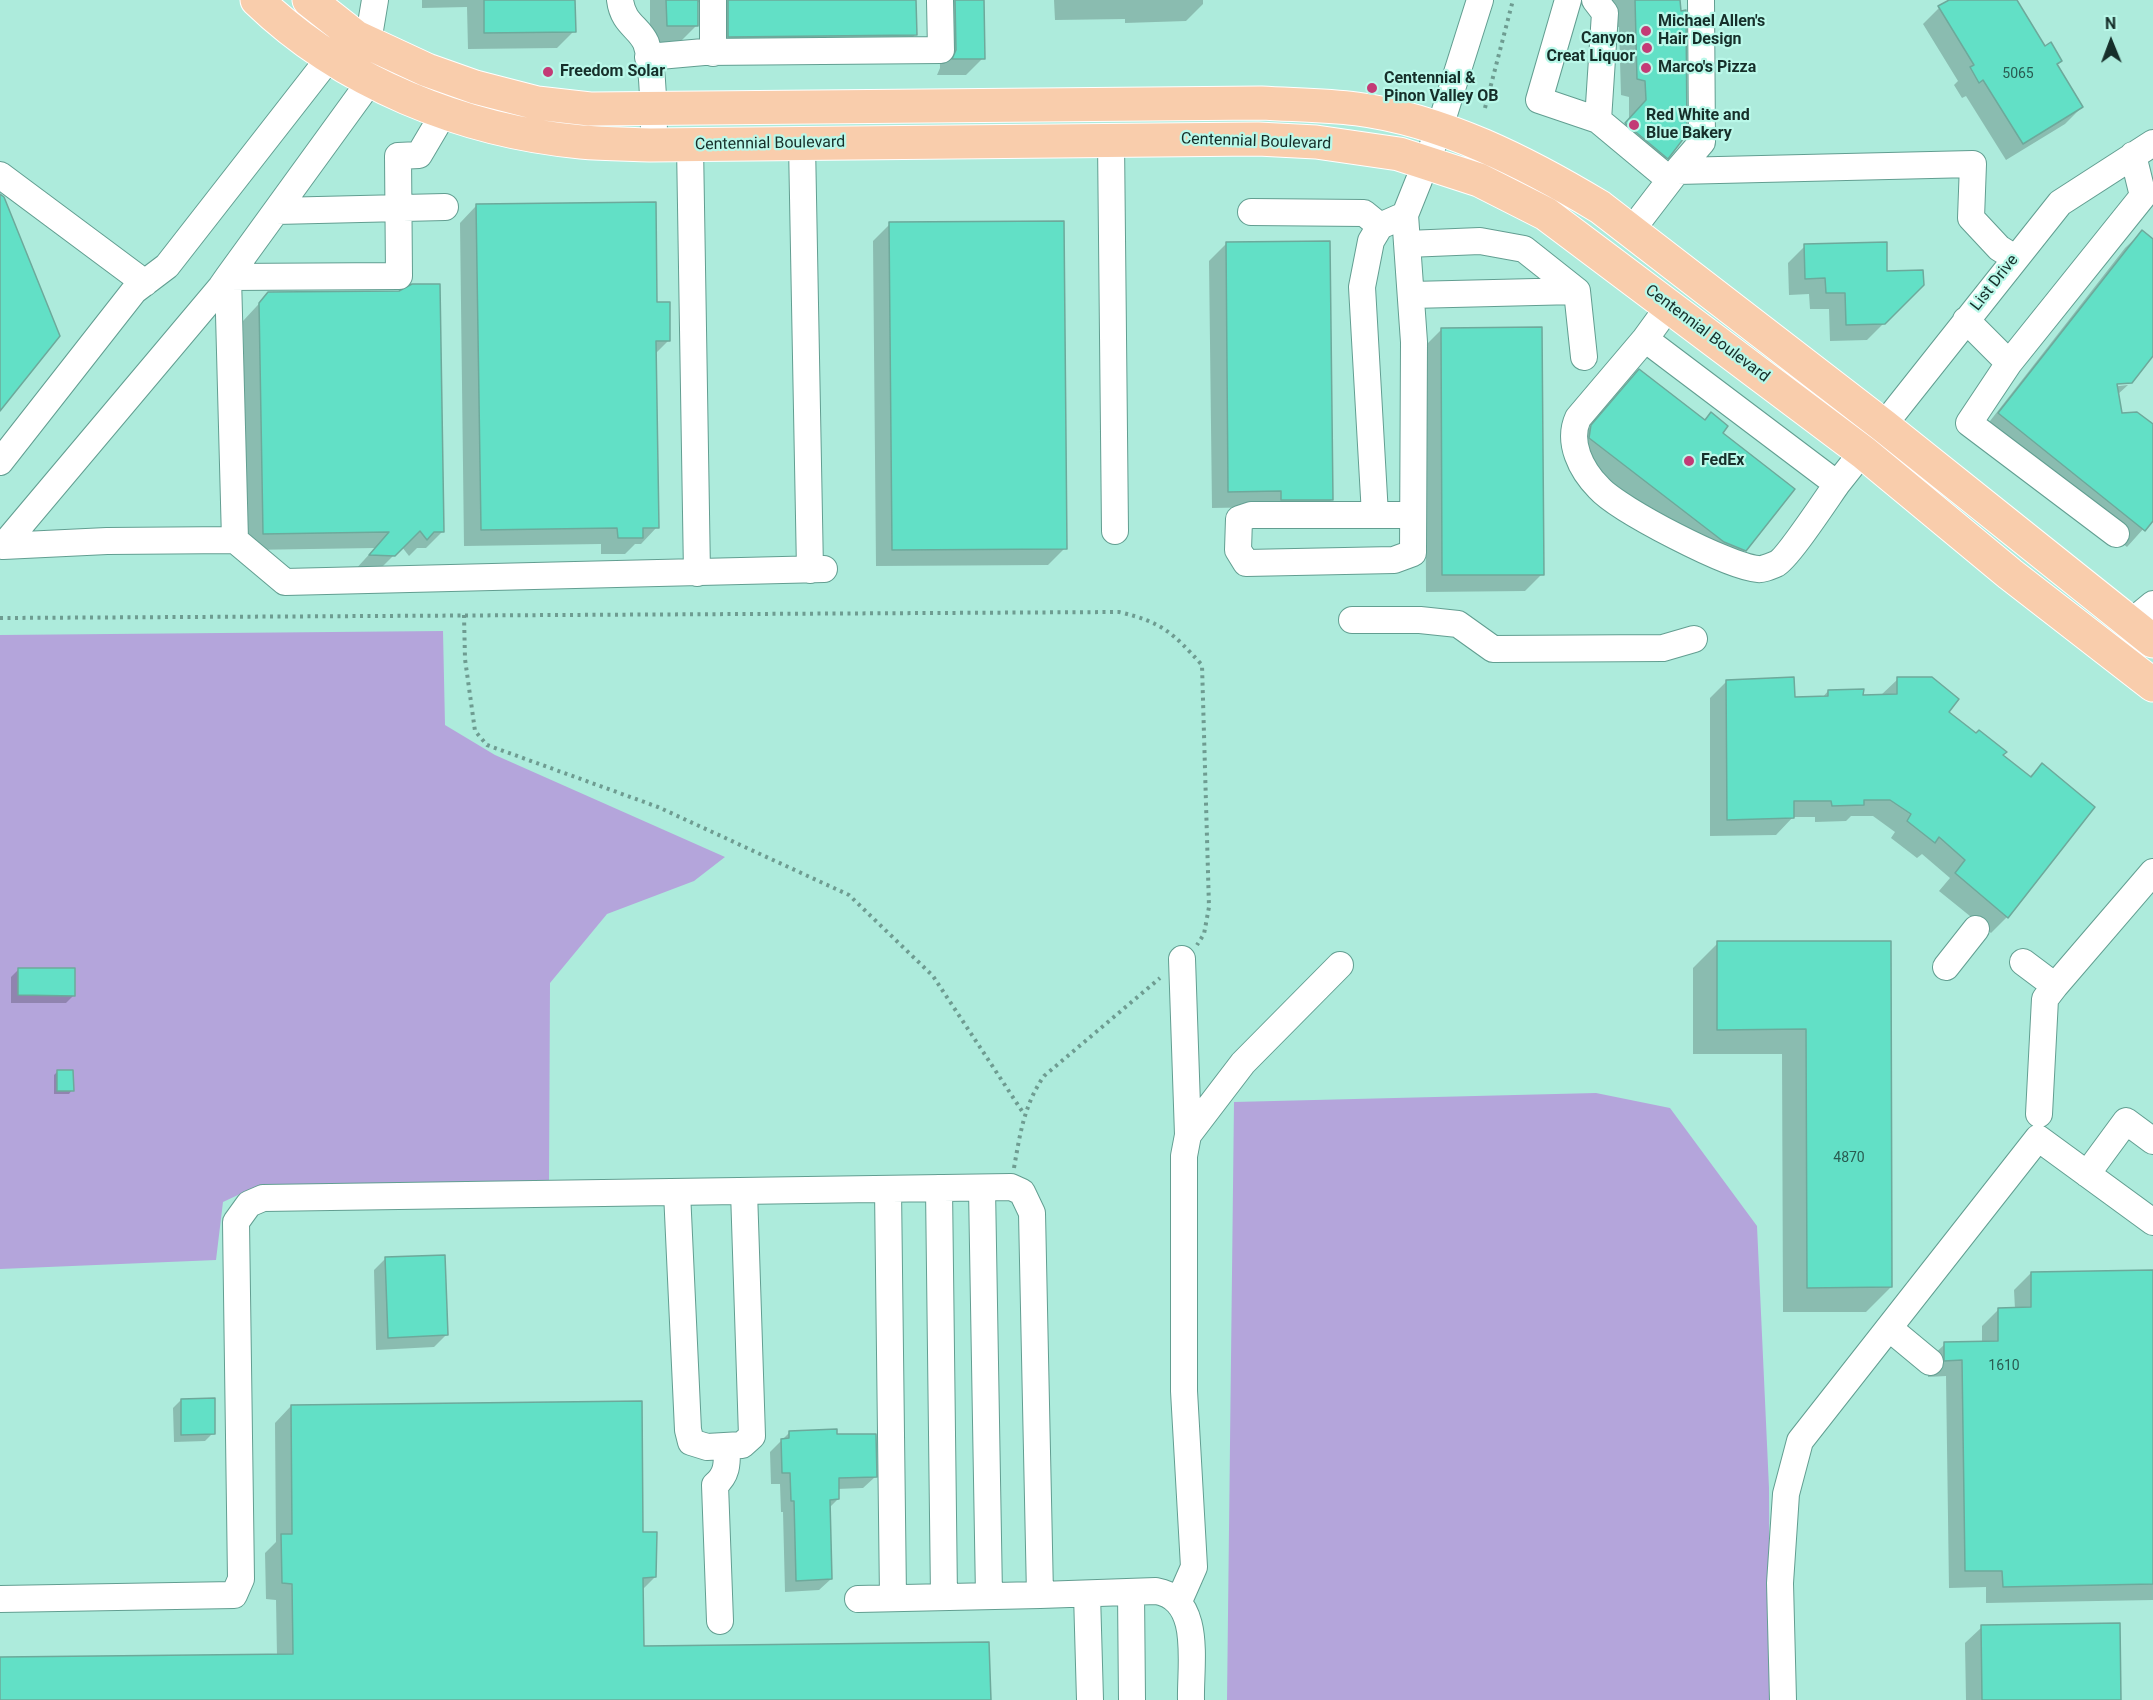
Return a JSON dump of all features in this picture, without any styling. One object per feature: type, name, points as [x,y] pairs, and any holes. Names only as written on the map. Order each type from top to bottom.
[{"type":"main road","name":"Centennial Boulevard","points":[[257,0],[330,57],[408,99],[519,132],[581,142],[690,145],[1258,139],[1316,142],[1395,153],[1479,180],[1546,214],[1669,306],[1864,453],[2010,574],[2153,685]]},
{"type":"main road","points":[[309,0],[356,37],[427,70],[475,87],[537,103],[590,109],[1261,103],[1359,109],[1438,130],[1494,149],[1555,180],[1600,207],[1884,426],[2145,622]]},
{"type":"street","points":[[368,42],[375,0]]},
{"type":"street","points":[[620,0],[627,22],[645,42],[654,109],[654,145]]},
{"type":"street","points":[[713,0],[713,52]]},
{"type":"street","points":[[648,57],[713,52],[940,50],[940,0]]},
{"type":"street","points":[[1413,515],[1251,514],[1239,519],[1238,550],[1246,563],[1394,560],[1413,553],[1414,342],[1405,215],[1427,162],[1480,0]]},
{"type":"street","points":[[1568,0],[1539,100],[1598,120],[1673,176],[1973,164],[1971,218],[1999,248],[2015,258]]},
{"type":"street","points":[[1595,0],[1605,13],[1598,120]]},
{"type":"street","points":[[1631,231],[1702,142],[1701,0]]},
{"type":"street","points":[[0,462],[134,291],[167,266],[330,57]]},
{"type":"street","points":[[371,80],[228,277],[3,546],[107,541],[235,540],[285,582],[817,569],[802,144]]},
{"type":"street","points":[[228,277],[399,276],[398,156],[419,155],[445,111]]},
{"type":"street","points":[[1111,141],[1115,531]]},
{"type":"street","points":[[690,145],[697,573]]},
{"type":"street","points":[[2116,534],[1969,423],[2009,363],[2148,200],[2143,149]]},
{"type":"street","name":"List Drive","points":[[1669,306],[1645,339],[1578,418],[1573,430],[1574,450],[1598,488],[1626,510],[1710,552],[1759,570],[1778,564],[1837,484],[1864,453],[2060,203],[2143,149]]},
{"type":"street","points":[[0,175],[145,284]]},
{"type":"street","points":[[276,211],[445,207]]},
{"type":"street","points":[[1251,212],[1364,213],[1380,226]]},
{"type":"street","points":[[1375,515],[1362,287],[1371,241],[1380,226],[1405,215]]},
{"type":"street","points":[[1407,244],[1480,241],[1524,249],[1577,291],[1584,357]]},
{"type":"street","points":[[228,277],[235,540]]},
{"type":"street","points":[[1411,295],[1577,291]]},
{"type":"street","points":[[1966,320],[2009,363]]},
{"type":"street","points":[[1645,339],[1837,484]]},
{"type":"street","points":[[1352,620],[1420,620],[1458,624],[1492,648],[1663,648],[1694,639]]},
{"type":"street","points":[[2039,1114],[2045,999],[2153,872]]},
{"type":"street","points":[[1946,967],[1976,929]]},
{"type":"street","points":[[1179,1601],[1194,1568],[1184,1391],[1184,1156],[1188,1135],[1182,959]]},
{"type":"street","points":[[2023,962],[2055,986]]},
{"type":"street","points":[[1188,1135],[1243,1063],[1340,965]]},
{"type":"street","points":[[2086,1174],[2126,1121],[2153,1141]]},
{"type":"street","points":[[1783,1700],[1780,1582],[1785,1494],[1800,1442],[2038,1138],[2153,1222]]},
{"type":"street","points":[[0,1599],[234,1595],[239,1588],[236,1222],[249,1204],[263,1198],[1011,1187],[1022,1192],[1032,1213],[1040,1595]]},
{"type":"street","points":[[939,1188],[944,1597]]},
{"type":"street","points":[[982,1188],[989,1596]]},
{"type":"street","points":[[888,1189],[893,1598]]},
{"type":"street","points":[[677,1192],[688,1430],[691,1442],[706,1447],[742,1445],[752,1436],[744,1191]]},
{"type":"street","points":[[1889,1328],[1930,1362]]},
{"type":"street","points":[[720,1621],[715,1485],[724,1478],[727,1446]]},
{"type":"street","points":[[1131,1592],[1132,1700]]},
{"type":"street","points":[[858,1599],[1167,1593],[1185,1608],[1190,1623],[1191,1700]]},
{"type":"street","points":[[1087,1594],[1090,1700]]},
{"type":"path","points":[[1485,108],[1514,0]]},
{"type":"path","points":[[0,618],[1119,612],[1156,624],[1174,634],[1202,665],[1209,907],[1204,934],[1195,948],[1044,1076],[1032,1094],[1024,1114],[1011,1187]]},
{"type":"path","points":[[464,615],[465,658],[475,731],[487,745],[658,807],[849,895],[933,976],[1024,1114]]},
{"type":"shaded area","points":[[443,631],[445,725],[495,755],[725,857],[694,881],[607,914],[550,983],[549,1181],[255,1187],[223,1202],[216,1260],[0,1269],[0,635]]},
{"type":"shaded area","points":[[1596,1093],[1670,1108],[1757,1226],[1769,1488],[1770,1700],[1227,1700],[1234,1102]]},
{"type":"building","points":[[484,0],[575,0],[576,32],[484,33]]},
{"type":"building","points":[[666,0],[698,0],[698,26],[667,26]]},
{"type":"building","points":[[728,0],[916,0],[917,35],[728,37]]},
{"type":"building","points":[[955,0],[984,0],[985,59],[952,59],[956,50]]},
{"type":"building","points":[[1635,0],[1680,0],[1681,11],[1686,10],[1687,134],[1668,159],[1625,123],[1646,100],[1645,81],[1637,79]]},
{"type":"building","points":[[1949,0],[2017,0],[2045,46],[2051,42],[2062,61],[2057,64],[2083,107],[2023,144],[1983,80],[1979,83],[1970,67],[1974,65],[1938,6]]},
{"type":"building","points":[[0,194],[4,197],[60,336],[0,411]]},
{"type":"building","points":[[656,202],[657,302],[670,302],[670,341],[656,341],[659,528],[643,528],[643,538],[618,538],[617,528],[481,530],[476,204]]},
{"type":"building","points":[[1064,221],[1067,549],[892,550],[889,222]]},
{"type":"building","points":[[2142,230],[2153,239],[2153,356],[2132,383],[2117,384],[2122,413],[2137,412],[2153,424],[2153,521],[2145,531],[1998,413]]},
{"type":"building","points":[[1330,241],[1333,500],[1281,500],[1281,491],[1228,492],[1226,242]]},
{"type":"building","points":[[1887,242],[1887,271],[1923,270],[1924,285],[1885,324],[1846,325],[1845,293],[1826,293],[1825,278],[1805,279],[1804,244]]},
{"type":"building","points":[[412,284],[440,284],[444,532],[434,532],[427,540],[420,531],[395,556],[369,555],[389,532],[263,534],[259,303],[268,292],[399,291]]},
{"type":"building","points":[[1542,327],[1544,575],[1442,575],[1441,328]]},
{"type":"building","name":"FedEx","points":[[1639,369],[1705,420],[1711,412],[1728,426],[1723,433],[1795,489],[1746,551],[1724,542],[1589,438],[1591,425]]},
{"type":"building","points":[[1794,677],[1795,697],[1828,696],[1828,690],[1864,689],[1863,695],[1897,694],[1897,677],[1932,677],[1959,699],[1949,712],[1976,733],[1979,730],[2007,752],[2003,755],[2031,777],[2042,763],[2095,807],[2008,918],[1955,873],[1965,860],[1939,837],[1935,843],[1907,821],[1911,814],[1890,800],[1864,800],[1864,805],[1832,806],[1831,801],[1794,801],[1794,818],[1727,820],[1726,680]]},
{"type":"building","points":[[1717,941],[1891,941],[1892,1287],[1807,1288],[1806,1029],[1717,1030]]},
{"type":"building","points":[[18,968],[75,968],[75,996],[18,995]]},
{"type":"building","points":[[57,1070],[73,1070],[74,1091],[57,1091]]},
{"type":"building","points":[[445,1255],[448,1335],[388,1338],[385,1257]]},
{"type":"building","points":[[2153,1270],[2153,1584],[2003,1587],[2002,1571],[1965,1571],[1962,1360],[1944,1361],[1944,1342],[1998,1341],[1998,1308],[2031,1307],[2031,1272]]},
{"type":"building","points":[[215,1398],[215,1434],[181,1435],[181,1399]]},
{"type":"building","points":[[642,1401],[643,1532],[657,1532],[656,1577],[643,1578],[644,1646],[989,1642],[991,1700],[0,1700],[0,1657],[293,1654],[292,1584],[282,1583],[281,1534],[292,1534],[291,1405]]},
{"type":"building","points":[[837,1429],[837,1434],[876,1434],[877,1477],[839,1478],[839,1499],[830,1500],[832,1579],[796,1581],[794,1501],[791,1501],[790,1473],[782,1473],[781,1439],[789,1438],[789,1431]]},
{"type":"building","points":[[2120,1623],[2121,1700],[1982,1700],[1981,1625]]},
{"type":"place","name":"Michael Allen's Hair Design","points":[[1646,31]]},
{"type":"place","name":"Canyon Creat Liquor","points":[[1647,48]]},
{"type":"place","name":"Marco's Pizza","points":[[1646,68]]},
{"type":"place","name":"Freedom Solar","points":[[548,72]]},
{"type":"place","name":"Centennial & Pinon Valley OB","points":[[1372,88]]},
{"type":"place","name":"Red White and Blue Bakery","points":[[1634,125]]},
{"type":"place","name":"FedEx","points":[[1689,461]]}]
